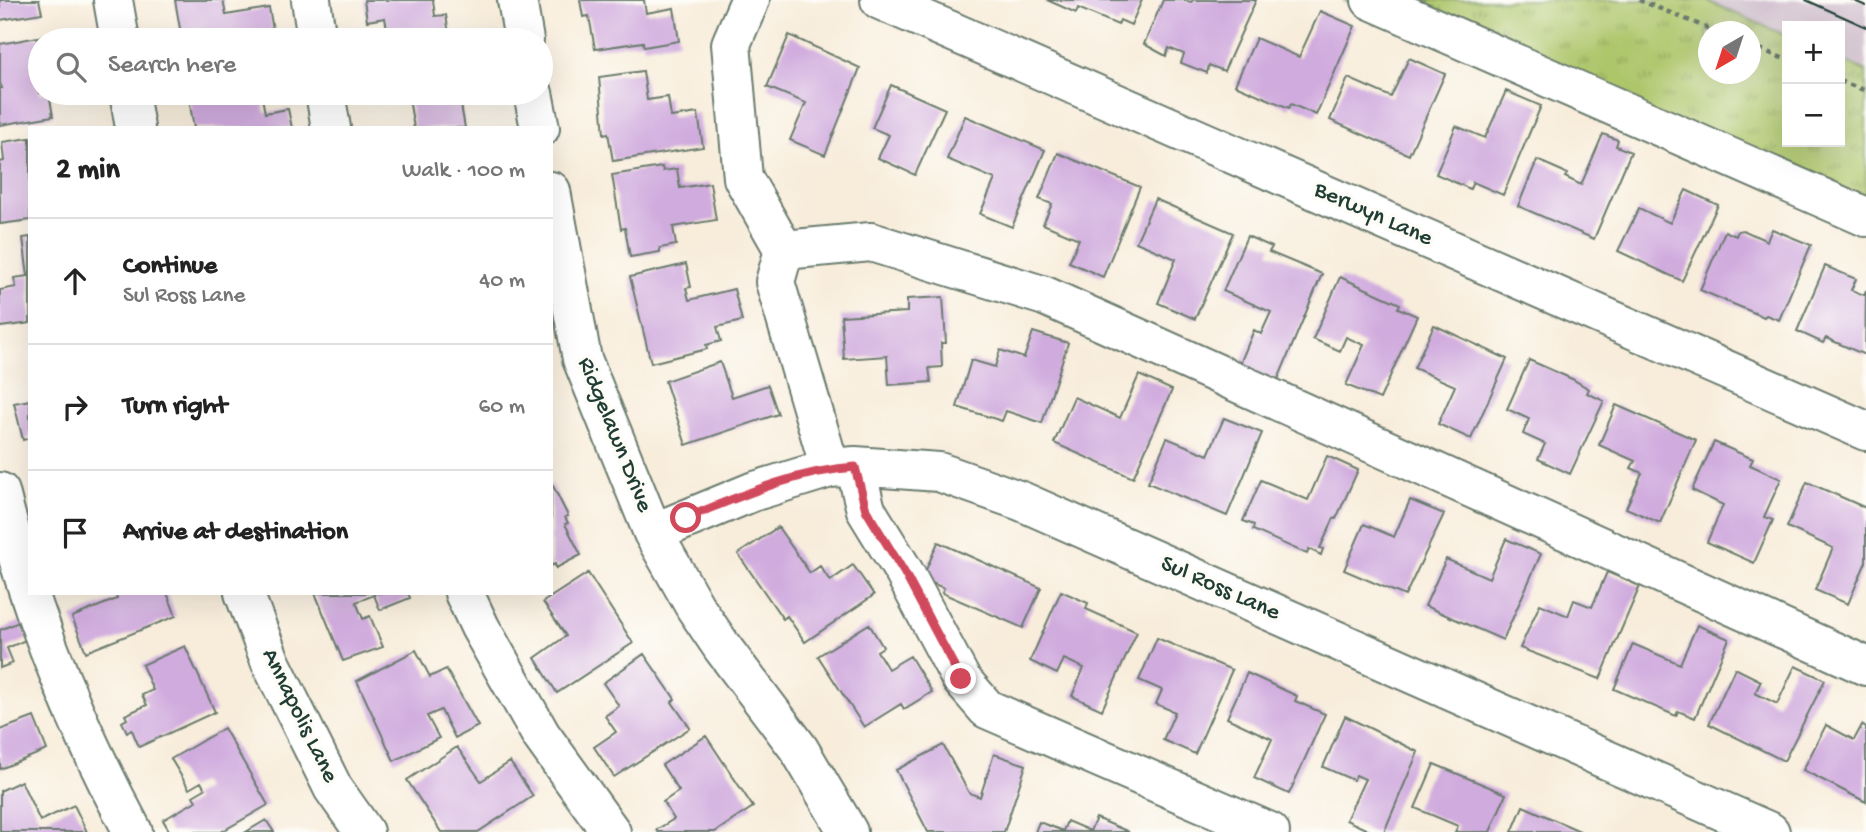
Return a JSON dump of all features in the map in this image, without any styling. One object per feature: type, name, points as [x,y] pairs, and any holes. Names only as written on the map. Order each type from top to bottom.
[{"type":"street","points":[[113,0],[118,28]]},
{"type":"street","points":[[311,0],[315,28]]},
{"type":"street","points":[[517,0],[522,28]]},
{"type":"street","points":[[750,0],[731,44],[743,178],[784,250],[775,282],[842,467],[904,572],[961,679],[987,709],[1270,832]]},
{"type":"street","name":"Berwyn Lane","points":[[880,0],[1866,431]]},
{"type":"street","points":[[1371,0],[1866,218]]},
{"type":"street","points":[[131,105],[135,126]]},
{"type":"street","points":[[327,105],[331,126]]},
{"type":"street","points":[[535,105],[540,126]]},
{"type":"street","name":"Ridgelawn Drive","points":[[553,202],[582,359],[653,533],[695,607],[799,749],[848,832]]},
{"type":"street","points":[[784,250],[871,242],[1045,296],[1866,666]]},
{"type":"street","name":"Sul Ross Lane","points":[[653,533],[752,492],[842,467],[939,472],[1021,501],[1770,832]]},
{"type":"street","points":[[0,492],[28,589]]},
{"type":"street","points":[[30,595],[64,690],[133,832]]},
{"type":"street","name":"Annapolis Lane","points":[[245,595],[271,663],[333,788],[364,832]]},
{"type":"street","points":[[465,595],[541,735],[611,832]]},
{"type":"path","points":[[1639,0],[1698,24]]},
{"type":"path","points":[[1761,49],[1782,58]]},
{"type":"path","points":[[1845,83],[1866,91]]},
{"type":"shaded area","points":[[1705,0],[1866,0],[1866,71],[1845,61],[1845,21],[1782,21],[1782,34],[1761,25],[1761,21],[1753,21]]},
{"type":"green space","points":[[1343,0],[1705,0],[1753,21],[1698,21],[1698,84],[1761,84],[1761,25],[1782,34],[1782,147],[1845,147],[1845,61],[1866,71],[1866,230]]},
{"type":"building","points":[[0,0],[39,0],[42,13],[0,20]]},
{"type":"building","points":[[175,0],[223,0],[226,15],[269,8],[273,28],[180,28]]},
{"type":"building","points":[[364,0],[433,0],[435,16],[446,15],[448,28],[387,28],[385,18],[367,21]]},
{"type":"building","points":[[580,0],[644,0],[646,13],[674,8],[679,41],[644,47],[643,42],[595,49],[589,16],[583,17]]},
{"type":"building","points":[[1047,0],[1142,0],[1131,25],[1120,20],[1118,25],[1078,8],[1076,13]]},
{"type":"building","points":[[1163,0],[1256,0],[1224,71],[1209,65],[1207,73],[1181,63],[1184,54],[1169,48],[1166,56],[1144,44]]},
{"type":"building","points":[[1320,11],[1355,26],[1316,115],[1291,104],[1289,108],[1235,85],[1256,38],[1299,57]]},
{"type":"building","points":[[789,35],[860,68],[825,155],[790,140],[806,103],[767,87]]},
{"type":"building","points":[[28,39],[28,105],[51,105],[53,116],[0,125],[0,44]]},
{"type":"building","points":[[1409,58],[1445,74],[1409,155],[1330,120],[1348,78],[1391,97]]},
{"type":"building","points":[[643,71],[647,100],[668,97],[671,117],[698,113],[703,147],[613,161],[608,133],[604,134],[599,77]]},
{"type":"building","points":[[891,85],[945,109],[915,175],[878,158],[889,135],[872,128]]},
{"type":"building","points":[[1506,91],[1541,106],[1503,195],[1473,182],[1470,189],[1436,174],[1456,126],[1485,138]]},
{"type":"building","points":[[190,105],[263,105],[265,113],[288,109],[292,126],[194,126]]},
{"type":"building","points":[[410,105],[461,105],[465,126],[414,126]]},
{"type":"building","points":[[965,116],[1045,150],[1012,227],[980,214],[995,179],[947,159]]},
{"type":"building","points":[[1603,134],[1618,140],[1616,146],[1631,152],[1594,239],[1518,206],[1537,160],[1562,171],[1567,174],[1565,177],[1581,185]]},
{"type":"building","points":[[28,138],[28,220],[0,224],[0,162],[4,161],[2,142]]},
{"type":"building","points":[[1058,153],[1140,187],[1103,277],[1069,262],[1079,239],[1043,224],[1052,204],[1039,199]]},
{"type":"building","points":[[662,167],[663,171],[677,169],[680,188],[710,183],[716,220],[673,227],[676,245],[660,248],[660,252],[630,257],[625,228],[621,229],[612,175]]},
{"type":"building","points":[[1686,190],[1718,205],[1682,281],[1618,251],[1639,208],[1670,223]]},
{"type":"building","points":[[1155,199],[1233,233],[1195,319],[1158,303],[1176,259],[1136,242]]},
{"type":"building","points":[[1772,229],[1811,245],[1779,320],[1766,315],[1764,317],[1700,290],[1725,231],[1736,236],[1738,231],[1743,230],[1767,241]]},
{"type":"building","points":[[1247,236],[1272,247],[1269,252],[1322,274],[1277,382],[1239,366],[1254,330],[1261,334],[1271,312],[1223,291]]},
{"type":"building","points":[[28,237],[28,276],[23,238]]},
{"type":"building","points":[[686,264],[691,287],[686,288],[689,300],[734,289],[742,321],[717,327],[721,341],[706,345],[707,349],[651,363],[630,277]]},
{"type":"building","points":[[1825,266],[1856,279],[1851,290],[1864,295],[1866,290],[1865,355],[1826,338],[1823,343],[1797,331]]},
{"type":"building","points":[[28,276],[28,323],[0,327],[0,290],[16,287],[14,278]]},
{"type":"building","points":[[1340,277],[1400,304],[1398,308],[1417,316],[1380,399],[1346,385],[1364,345],[1346,337],[1340,351],[1313,339]]},
{"type":"building","points":[[943,297],[946,343],[941,343],[942,367],[929,368],[931,382],[889,385],[887,356],[844,359],[841,316],[907,312],[907,299]]},
{"type":"building","points":[[1434,325],[1507,359],[1471,439],[1438,424],[1455,386],[1414,368]]},
{"type":"building","points":[[1033,332],[1068,343],[1042,423],[1006,411],[1002,421],[957,407],[971,360],[995,367],[1000,350],[1024,358]]},
{"type":"building","points":[[1529,360],[1572,379],[1589,389],[1587,393],[1604,401],[1570,474],[1538,459],[1545,444],[1523,434],[1529,419],[1507,409]]},
{"type":"building","points":[[720,362],[732,397],[768,385],[778,414],[686,445],[665,381]]},
{"type":"building","points":[[1139,375],[1172,390],[1133,478],[1054,443],[1074,397],[1120,418]]},
{"type":"building","points":[[28,400],[28,439],[23,440],[14,403]]},
{"type":"building","points":[[1616,405],[1696,440],[1660,523],[1626,508],[1642,473],[1631,468],[1635,461],[1599,445]]},
{"type":"building","points":[[1224,418],[1262,433],[1227,516],[1148,483],[1167,438],[1208,455]]},
{"type":"building","points":[[1714,442],[1753,459],[1750,465],[1781,479],[1764,517],[1773,520],[1754,563],[1707,542],[1723,505],[1692,490]]},
{"type":"building","points":[[1327,456],[1358,470],[1320,548],[1323,549],[1321,555],[1309,549],[1307,554],[1253,530],[1254,525],[1243,521],[1261,480],[1308,500]]},
{"type":"building","points":[[1807,482],[1866,508],[1866,562],[1848,604],[1815,590],[1833,548],[1787,527]]},
{"type":"building","points":[[553,486],[568,516],[565,517],[568,523],[565,524],[581,555],[556,568],[555,564],[553,565]]},
{"type":"building","points":[[1410,500],[1444,514],[1405,596],[1344,570],[1364,524],[1394,537]]},
{"type":"building","points":[[778,527],[810,573],[820,566],[830,581],[853,565],[874,595],[805,642],[787,616],[783,619],[738,554]]},
{"type":"building","points":[[1506,539],[1541,554],[1503,640],[1425,606],[1446,559],[1489,578]]},
{"type":"building","points":[[938,542],[1041,588],[1023,628],[942,593],[944,588],[922,579]]},
{"type":"building","points":[[1607,572],[1640,586],[1600,679],[1520,648],[1540,604],[1568,616],[1574,600],[1592,607]]},
{"type":"building","points":[[588,573],[633,643],[557,693],[535,658],[566,636],[543,602]]},
{"type":"building","points":[[1061,591],[1088,603],[1086,609],[1137,632],[1102,710],[1072,696],[1084,668],[1064,659],[1057,674],[1030,661]]},
{"type":"building","points":[[116,595],[168,595],[176,616],[86,652],[72,617],[117,599]]},
{"type":"building","points":[[316,595],[374,595],[356,602],[363,619],[370,616],[383,647],[343,661]]},
{"type":"building","points":[[374,595],[409,595],[410,598],[380,610]]},
{"type":"building","points":[[21,621],[28,639],[7,648],[13,663],[0,668],[0,630]]},
{"type":"building","points":[[869,624],[883,647],[877,651],[888,669],[910,656],[932,692],[904,709],[901,704],[864,727],[818,656]]},
{"type":"building","points":[[1697,625],[1729,639],[1695,718],[1678,711],[1676,716],[1614,689],[1633,644],[1680,664]]},
{"type":"building","points":[[1157,638],[1232,670],[1195,754],[1163,740],[1175,712],[1156,704],[1162,690],[1139,680]]},
{"type":"building","points":[[185,646],[215,712],[139,747],[132,730],[127,732],[122,722],[127,719],[125,715],[147,705],[142,695],[153,690],[142,665]]},
{"type":"building","points":[[416,650],[430,677],[446,669],[478,726],[455,738],[441,710],[427,716],[439,738],[394,761],[357,681]]},
{"type":"building","points":[[644,654],[675,699],[672,702],[690,728],[614,777],[594,747],[616,732],[605,716],[619,706],[603,683]]},
{"type":"building","points":[[1795,666],[1825,680],[1784,761],[1709,724],[1735,668],[1761,681],[1755,693],[1777,704]]},
{"type":"building","points":[[1247,673],[1297,696],[1295,701],[1325,714],[1289,794],[1254,778],[1272,739],[1227,718]]},
{"type":"building","points":[[1345,716],[1418,752],[1384,832],[1372,832],[1346,820],[1365,779],[1356,775],[1353,780],[1323,767]]},
{"type":"building","points":[[34,717],[47,750],[0,769],[0,730]]},
{"type":"building","points":[[1826,725],[1854,740],[1862,725],[1866,728],[1866,802],[1803,770]]},
{"type":"building","points":[[224,728],[268,805],[221,832],[170,832],[163,820],[196,801],[193,796],[205,789],[201,782],[189,789],[171,759]]},
{"type":"building","points":[[706,736],[753,807],[715,832],[658,832],[656,830],[674,819],[663,802],[679,791],[662,765]]},
{"type":"building","points":[[943,745],[969,793],[980,797],[994,754],[1026,765],[1004,832],[928,832],[896,770]]},
{"type":"building","points":[[457,747],[481,781],[510,762],[533,796],[478,832],[441,832],[407,780]]},
{"type":"building","points":[[1434,764],[1506,794],[1490,832],[1455,832],[1458,826],[1415,808]]},
{"type":"building","points":[[21,781],[40,821],[74,805],[87,832],[0,832],[0,791]]},
{"type":"building","points":[[1523,806],[1582,832],[1512,832]]},
{"type":"building","points":[[1096,818],[1129,832],[1035,832],[1039,822],[1063,831],[1067,821],[1090,831]]},
{"type":"building","points":[[266,820],[274,832],[246,832]]},
{"type":"tram line","points":[[1806,0],[1866,27]]},
{"type":"tram line","points":[[1852,0],[1866,6]]},
{"type":"route","points":[[686,518],[752,492],[830,468],[855,467],[866,510],[904,572],[961,679]]}]
